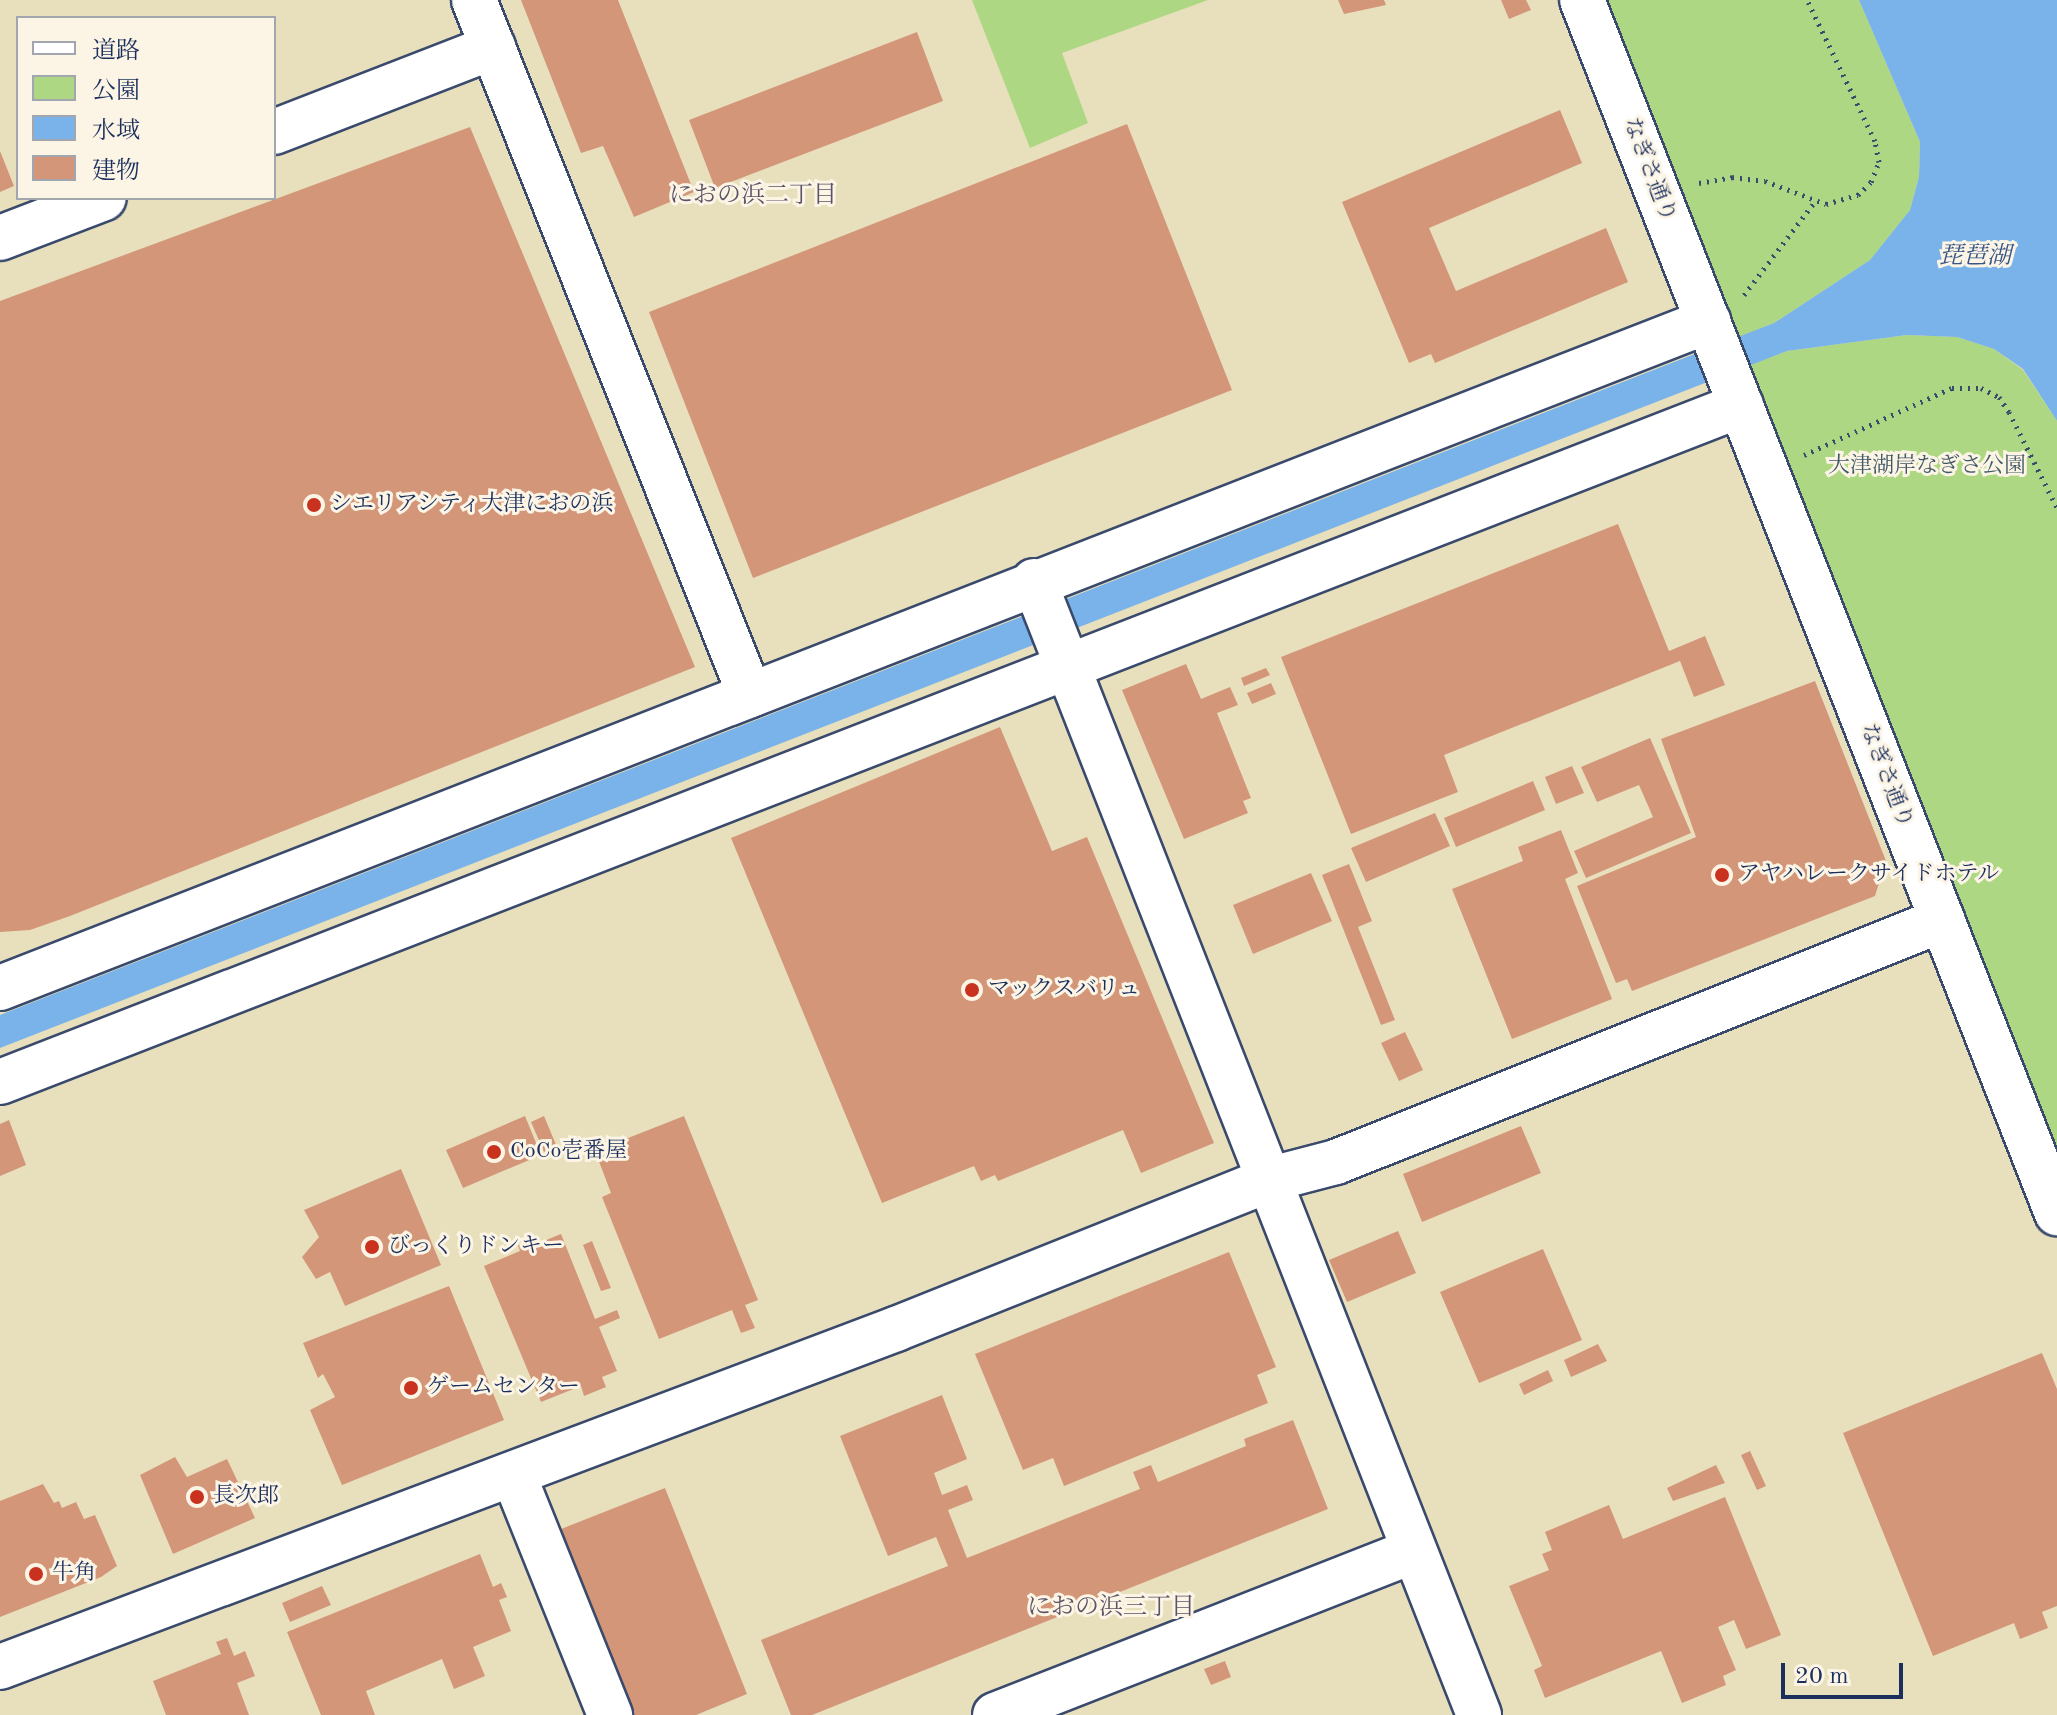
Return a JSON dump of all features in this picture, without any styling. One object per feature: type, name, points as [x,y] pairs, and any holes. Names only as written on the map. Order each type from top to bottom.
[{"type":"street","points":[[474,0],[750,695]]},
{"type":"street","name":"なぎさ通り","points":[[1582,0],[1721,321],[1736,394],[2057,1213]]},
{"type":"street","points":[[276,131],[493,47]]},
{"type":"street","points":[[0,238],[99,200]]},
{"type":"street","points":[[0,1082],[1051,623],[1721,321]]},
{"type":"street","points":[[0,988],[750,695],[1051,623],[1736,394]]},
{"type":"street","points":[[1051,623],[1479,1715]]},
{"type":"street","points":[[0,1667],[514,1476],[1271,1179],[1336,1162],[1942,920]]},
{"type":"street","points":[[514,1476],[610,1715]]},
{"type":"street","points":[[995,1715],[1414,1551]]},
{"type":"path","points":[[1694,184],[1732,177],[1765,181],[1826,204],[1858,195],[1871,182],[1879,162],[1869,126],[1807,0]]},
{"type":"path","points":[[1721,321],[1816,200]]},
{"type":"path","points":[[1800,457],[1952,388],[1981,388],[1999,397],[2009,412],[2057,508]]},
{"type":"green space","points":[[972,0],[1208,0],[1062,53],[1088,123],[1030,148]]},
{"type":"green space","points":[[1604,0],[1859,0],[1920,142],[1919,177],[1910,210],[1870,260],[1774,323],[1737,338]]},
{"type":"green space","name":"大津湖岸なぎさ公園","points":[[1907,335],[1957,337],[1994,349],[2023,370],[2057,421],[2057,1155],[1747,366],[1787,351]]},
{"type":"water","name":"琵琶湖","points":[[1859,0],[2057,0],[2057,421],[2023,369],[1994,349],[1957,337],[1907,335],[1787,351],[0,1048],[0,1015],[1774,323],[1870,260],[1910,210],[1919,177],[1920,142]]},
{"type":"building","points":[[521,0],[618,0],[694,192],[634,217],[603,146],[581,153]]},
{"type":"building","points":[[1338,0],[1384,0],[1386,5],[1344,14]]},
{"type":"building","points":[[1501,0],[1526,0],[1531,10],[1509,19]]},
{"type":"building","points":[[917,32],[943,101],[715,188],[689,120]]},
{"type":"building","points":[[1560,110],[1582,163],[1429,228],[1456,291],[1606,228],[1628,282],[1435,363],[1431,354],[1409,363],[1342,202]]},
{"type":"building","points":[[1127,124],[1232,390],[753,578],[649,312]]},
{"type":"building","name":"シエリアシティ大津におの浜","points":[[470,127],[695,667],[70,916],[30,930],[0,932],[0,301]]},
{"type":"building","points":[[0,151],[14,186],[0,192]]},
{"type":"building","points":[[1618,524],[1669,651],[1705,636],[1725,685],[1694,697],[1680,661],[1444,755],[1458,792],[1351,834],[1281,657]]},
{"type":"building","points":[[1186,664],[1201,699],[1230,687],[1238,705],[1217,713],[1251,798],[1243,801],[1248,813],[1184,839],[1122,690]]},
{"type":"building","points":[[1266,668],[1270,675],[1244,686],[1241,678]]},
{"type":"building","points":[[1815,681],[1886,861],[1875,896],[1632,991],[1627,979],[1616,983],[1577,886],[1696,837],[1661,739]]},
{"type":"building","points":[[1271,683],[1276,694],[1252,704],[1247,693]]},
{"type":"building","name":"マックスバリュ","points":[[1000,727],[1052,851],[1087,837],[1214,1143],[1141,1173],[1123,1130],[998,1181],[995,1175],[981,1181],[974,1166],[882,1203],[731,838]]},
{"type":"building","points":[[1650,738],[1691,833],[1586,878],[1574,851],[1653,817],[1639,785],[1597,802],[1581,767]]},
{"type":"building","points":[[1572,766],[1584,793],[1556,804],[1545,777]]},
{"type":"building","points":[[1533,781],[1545,810],[1456,847],[1444,818]]},
{"type":"building","points":[[1435,813],[1450,846],[1366,882],[1351,848]]},
{"type":"building","points":[[1561,830],[1578,873],[1565,879],[1612,999],[1512,1039],[1452,889],[1523,861],[1518,847]]},
{"type":"building","points":[[1349,864],[1372,921],[1358,927],[1395,1020],[1381,1025],[1322,875]]},
{"type":"building","points":[[1311,873],[1332,921],[1253,954],[1233,905]]},
{"type":"building","points":[[1405,1032],[1423,1070],[1399,1081],[1381,1043]]},
{"type":"building","name":"CoCo壱番屋","points":[[525,1116],[541,1155],[463,1188],[446,1150]]},
{"type":"building","points":[[544,1116],[557,1147],[544,1152],[531,1122]]},
{"type":"building","points":[[684,1116],[758,1300],[745,1305],[755,1328],[741,1333],[732,1310],[659,1339],[602,1197],[611,1193],[595,1151]]},
{"type":"building","points":[[9,1120],[26,1165],[0,1176],[0,1124]]},
{"type":"building","points":[[1521,1126],[1541,1173],[1422,1222],[1403,1174]]},
{"type":"building","name":"びっくりドンキー","points":[[401,1169],[441,1265],[345,1306],[330,1272],[316,1279],[302,1257],[319,1237],[304,1210]]},
{"type":"building","points":[[1398,1231],[1416,1273],[1347,1302],[1329,1260]]},
{"type":"building","points":[[561,1234],[595,1319],[617,1310],[620,1318],[599,1327],[617,1371],[602,1377],[606,1387],[584,1396],[581,1386],[541,1402],[484,1266],[520,1251],[518,1245],[527,1242],[529,1247]]},
{"type":"building","points":[[592,1241],[611,1288],[601,1291],[583,1245]]},
{"type":"building","points":[[1543,1249],[1582,1340],[1479,1383],[1440,1292]]},
{"type":"building","points":[[1229,1252],[1276,1367],[1257,1375],[1268,1403],[1064,1486],[1053,1458],[1023,1470],[975,1354]]},
{"type":"building","name":"ゲームセンター","points":[[449,1286],[504,1420],[342,1485],[310,1410],[335,1397],[323,1374],[318,1378],[303,1343]]},
{"type":"building","points":[[1598,1344],[1607,1361],[1571,1377],[1564,1360]]},
{"type":"building","points":[[2042,1353],[2057,1389],[2057,1606],[2042,1612],[2048,1628],[2020,1639],[2014,1623],[1933,1656],[1843,1433]]},
{"type":"building","points":[[1548,1370],[1553,1381],[1524,1395],[1519,1384]]},
{"type":"building","points":[[942,1395],[967,1459],[934,1473],[942,1495],[967,1485],[973,1500],[948,1510],[967,1558],[1140,1489],[1133,1472],[1151,1465],[1158,1482],[1246,1446],[1244,1439],[1293,1420],[1328,1509],[812,1715],[791,1715],[761,1640],[948,1566],[936,1537],[888,1556],[840,1436]]},
{"type":"building","points":[[1750,1451],[1766,1486],[1757,1490],[1741,1455]]},
{"type":"building","name":"長次郎","points":[[175,1457],[187,1477],[227,1459],[255,1518],[173,1554],[140,1475]]},
{"type":"building","points":[[1716,1465],[1725,1483],[1673,1501],[1667,1488]]},
{"type":"building","points":[[43,1484],[54,1503],[59,1501],[62,1508],[76,1502],[84,1519],[95,1515],[117,1566],[101,1577],[0,1617],[0,1501]]},
{"type":"building","points":[[665,1488],[747,1694],[696,1715],[629,1715],[556,1531]]},
{"type":"building","points":[[1725,1497],[1781,1635],[1746,1649],[1734,1620],[1718,1627],[1736,1670],[1723,1676],[1726,1685],[1682,1703],[1661,1651],[1545,1698],[1534,1670],[1542,1666],[1509,1586],[1549,1570],[1542,1554],[1552,1550],[1545,1532],[1609,1505],[1623,1539]]},
{"type":"building","points":[[480,1554],[493,1587],[501,1583],[507,1597],[499,1600],[511,1631],[473,1647],[485,1676],[454,1689],[442,1659],[366,1691],[375,1715],[321,1715],[287,1632]]},
{"type":"building","points":[[322,1586],[331,1605],[290,1622],[282,1603]]},
{"type":"building","points":[[227,1638],[234,1656],[245,1651],[255,1676],[237,1683],[249,1715],[166,1715],[153,1681],[221,1654],[216,1642]]},
{"type":"building","points":[[1225,1661],[1231,1677],[1211,1685],[1204,1669]]},
{"type":"place","name":"シエリアシティ大津におの浜","points":[[314,505]]},
{"type":"place","name":"アヤハレークサイドホテル","points":[[1722,875]]},
{"type":"place","name":"マックスバリュ","points":[[972,990]]},
{"type":"place","name":"CoCo壱番屋","points":[[494,1152]]},
{"type":"place","name":"びっくりドンキー","points":[[372,1247]]},
{"type":"place","name":"ゲームセンター","points":[[411,1388]]},
{"type":"place","name":"長次郎","points":[[197,1497]]},
{"type":"place","name":"牛角","points":[[36,1574]]},
{"type":"district","name":"におの浜二丁目","points":[[753,197]]},
{"type":"district","name":"におの浜三丁目","points":[[1111,1609]]}]
